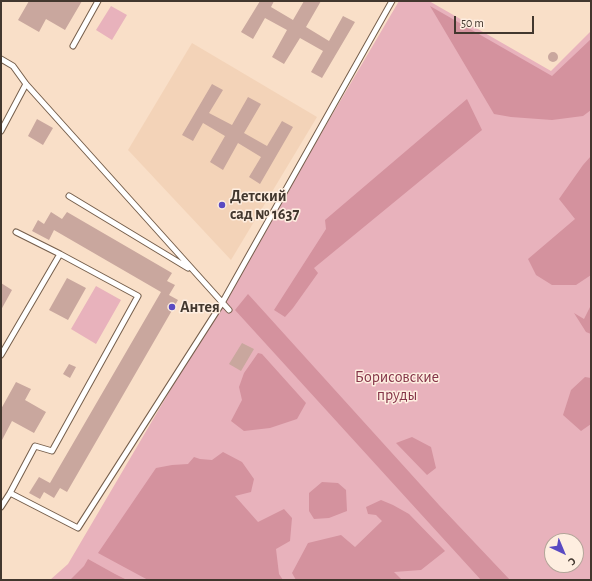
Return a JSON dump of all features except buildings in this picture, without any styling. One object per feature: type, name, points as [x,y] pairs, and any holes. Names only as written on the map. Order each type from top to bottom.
[{"type":"lane","points":[[73,46],[98,1]]},
{"type":"lane","points":[[10,493],[78,528],[222,303],[392,1]]},
{"type":"lane","points":[[1,59],[13,66],[26,84],[229,310]]},
{"type":"lane","points":[[1,131],[26,84]]},
{"type":"lane","points":[[69,196],[193,270]]},
{"type":"lane","points":[[1,507],[36,446],[52,451],[138,296],[16,232]]},
{"type":"lane","points":[[1,355],[60,254]]},
{"type":"shaded area","points":[[430,6],[552,76],[591,39],[591,110],[583,116],[552,120],[511,117],[494,114]]},
{"type":"shaded area","name":"Детский сад № 1637","points":[[192,43],[317,117],[231,260],[128,150]]},
{"type":"shaded area","points":[[467,99],[482,130],[314,268],[318,273],[285,317],[274,310],[326,229],[325,220]]},
{"type":"shaded area","points":[[591,156],[591,275],[576,285],[552,285],[536,275],[528,259],[575,219],[559,199]]},
{"type":"shaded area","points":[[248,294],[439,505],[510,580],[481,580],[235,310]]},
{"type":"shaded area","points":[[591,305],[591,334],[586,332],[574,313],[584,319]]},
{"type":"shaded area","points":[[258,353],[262,354],[306,403],[297,419],[270,428],[244,431],[231,421],[242,400],[239,387],[244,373]]},
{"type":"shaded area","points":[[585,377],[591,378],[591,424],[581,431],[563,415],[571,390]]},
{"type":"shaded area","points":[[412,437],[431,447],[436,468],[427,475],[396,443]]},
{"type":"shaded area","points":[[223,452],[242,462],[254,479],[251,492],[235,496],[258,522],[284,509],[292,518],[290,541],[276,549],[279,574],[283,580],[148,580],[98,553],[156,468],[188,464],[194,457],[212,460]]},
{"type":"shaded area","points":[[322,482],[338,483],[346,490],[347,511],[329,518],[314,519],[309,511],[309,493]]},
{"type":"shaded area","points":[[381,500],[409,514],[445,551],[421,570],[394,572],[402,580],[296,580],[292,573],[308,543],[341,535],[355,547],[382,521],[376,515],[368,514],[366,507]]},
{"type":"shaded area","points":[[88,559],[127,580],[70,580],[84,566]]},
{"type":"green space","name":"Борисовские пруды","points":[[399,1],[429,1],[551,71],[591,31],[591,580],[50,580],[68,564]]},
{"type":"green space","points":[[111,6],[127,15],[112,40],[96,30]]},
{"type":"green space","points":[[96,286],[121,300],[96,344],[71,329]]},
{"type":"place","name":"Детский сад № 1637","points":[[222,205]]},
{"type":"place","name":"Антея","points":[[172,307]]}]
